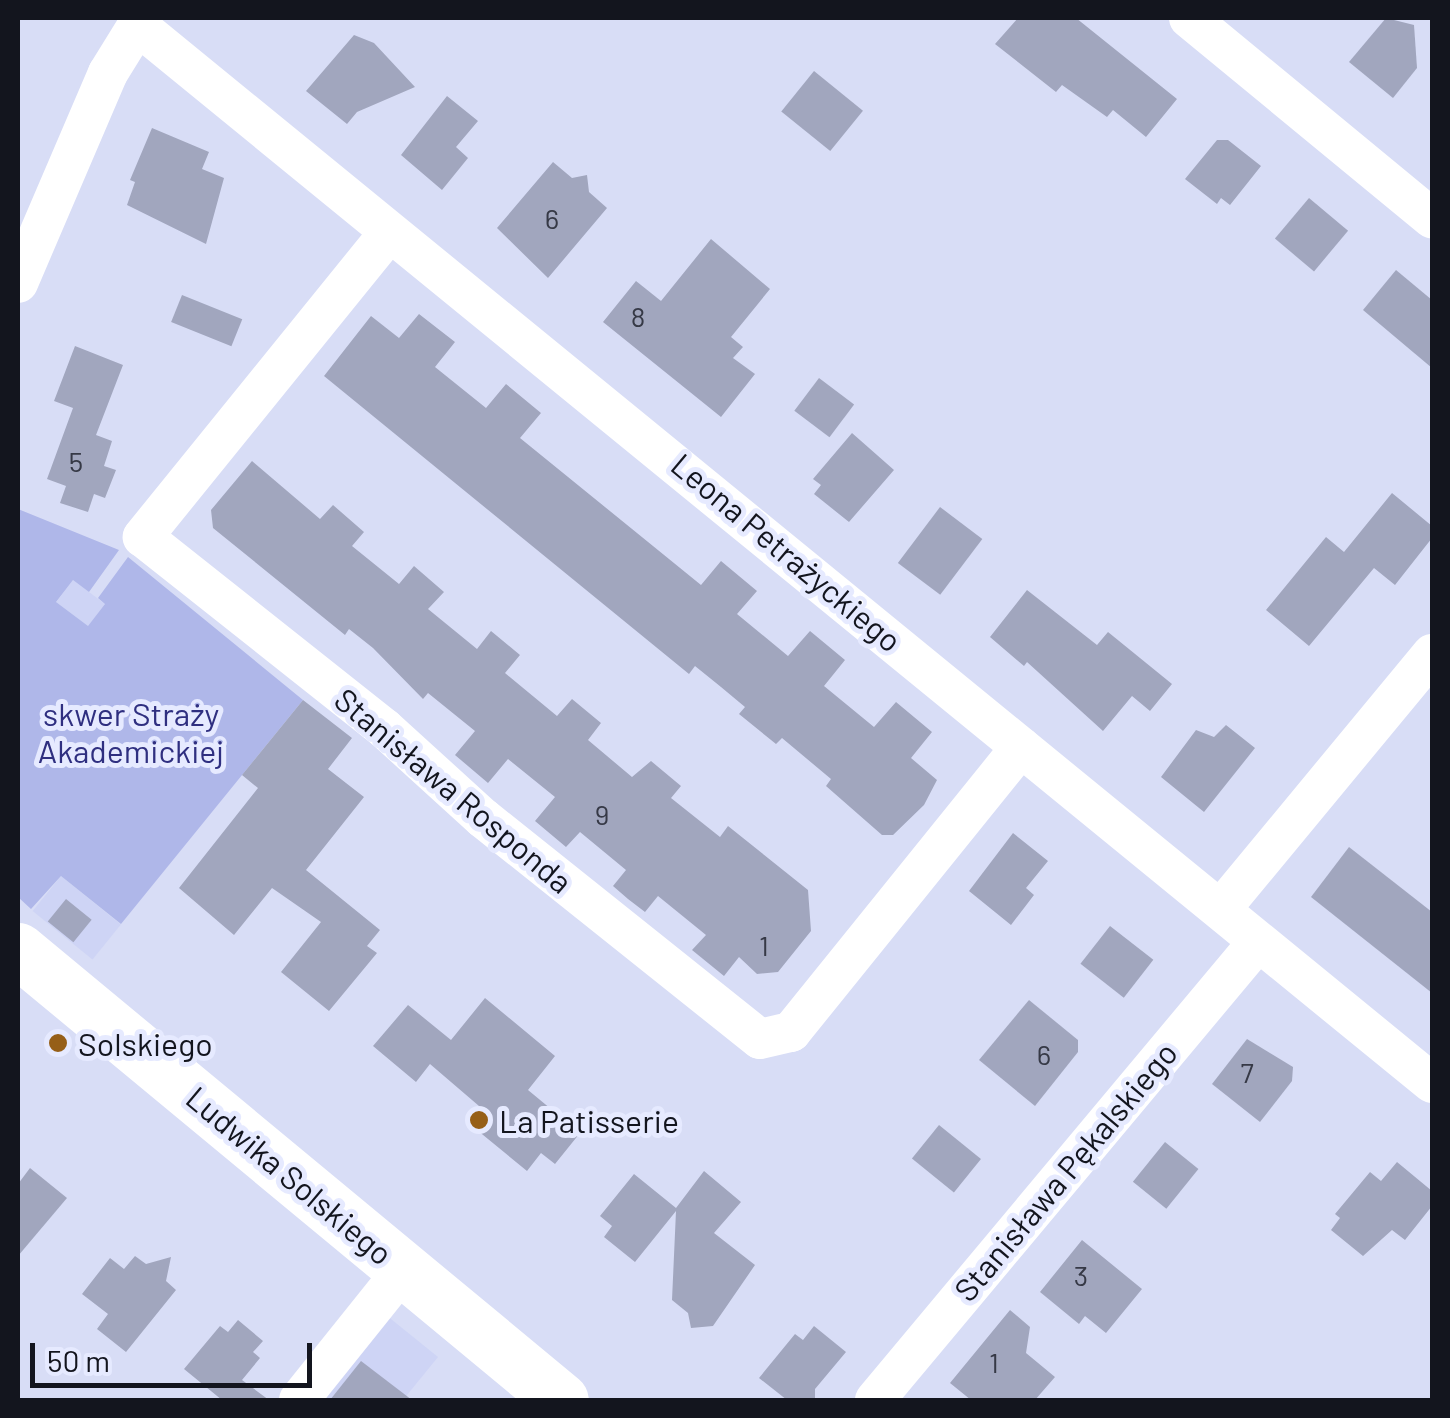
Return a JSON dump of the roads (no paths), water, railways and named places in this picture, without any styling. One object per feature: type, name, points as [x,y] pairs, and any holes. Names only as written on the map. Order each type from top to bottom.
[{"type":"main road","name":"Ludwika Solskiego","points":[[18,950],[562,1400]]},
{"type":"street","points":[[1189,18],[1432,218]]},
{"type":"street","points":[[18,283],[108,74],[140,22]]},
{"type":"street","name":"Leona Petrażyckiego","points":[[140,22],[388,234],[578,380],[1220,908],[1257,943],[1432,1083]]},
{"type":"street","name":"Stanisława Rosponda","points":[[388,234],[143,537],[384,728],[484,818],[760,1039],[791,1032],[1021,747]]},
{"type":"street","points":[[1220,908],[1432,654]]},
{"type":"street","name":"Stanisława Pękalskiego","points":[[875,1400],[1257,943]]},
{"type":"street","points":[[299,1400],[403,1270]]},
{"type":"place","name":"Solskiego","points":[[58,1043]]},
{"type":"place","name":"La Patisserie","points":[[479,1120]]},
{"type":"park label","name":"skwer Straży Akademickiej","points":[[131,732]]}]
